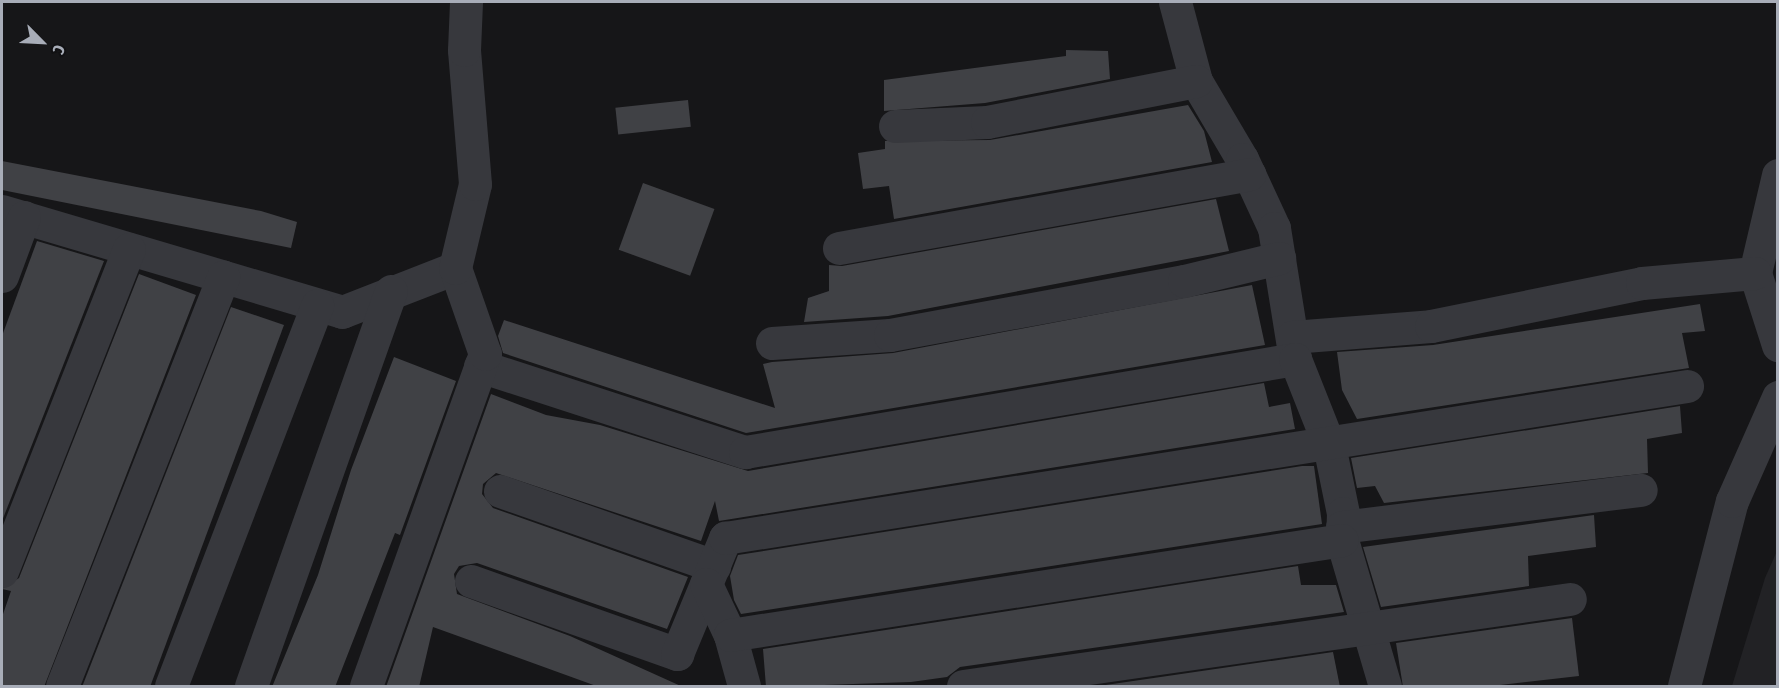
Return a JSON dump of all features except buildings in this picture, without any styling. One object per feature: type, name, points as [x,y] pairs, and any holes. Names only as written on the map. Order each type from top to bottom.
[{"type":"street","points":[[366,687],[484,354],[455,268],[475,184],[464,50],[466,2]]},
{"type":"street","points":[[1175,2],[1196,81],[1249,174],[1274,228],[1294,348],[1329,445],[1342,534],[1385,687]]},
{"type":"street","points":[[895,126],[987,122],[1196,81]]},
{"type":"street","points":[[839,248],[1249,174]]},
{"type":"street","points":[[1778,175],[1755,273],[1778,345]]},
{"type":"street","points":[[2,276],[13,214],[342,312],[455,268]]},
{"type":"street","points":[[2,571],[129,249]]},
{"type":"street","points":[[772,343],[890,335],[1184,281],[1279,258]]},
{"type":"street","points":[[480,366],[745,452],[1294,348],[1431,326],[1631,285],[1755,273]]},
{"type":"street","points":[[62,687],[223,277]]},
{"type":"street","points":[[251,687],[391,291]]},
{"type":"street","points":[[171,687],[317,305]]},
{"type":"street","points":[[471,581],[677,654],[725,538],[1329,445],[1687,386]]},
{"type":"street","points":[[1684,687],[1732,501],[1778,397]]},
{"type":"street","points":[[730,635],[1342,534],[1641,490]]},
{"type":"street","points":[[500,491],[710,575],[744,687]]},
{"type":"street","points":[[963,687],[1570,599]]},
{"type":"shaded area","points":[[1777,551],[1777,686],[1732,686],[1765,578]]}]
